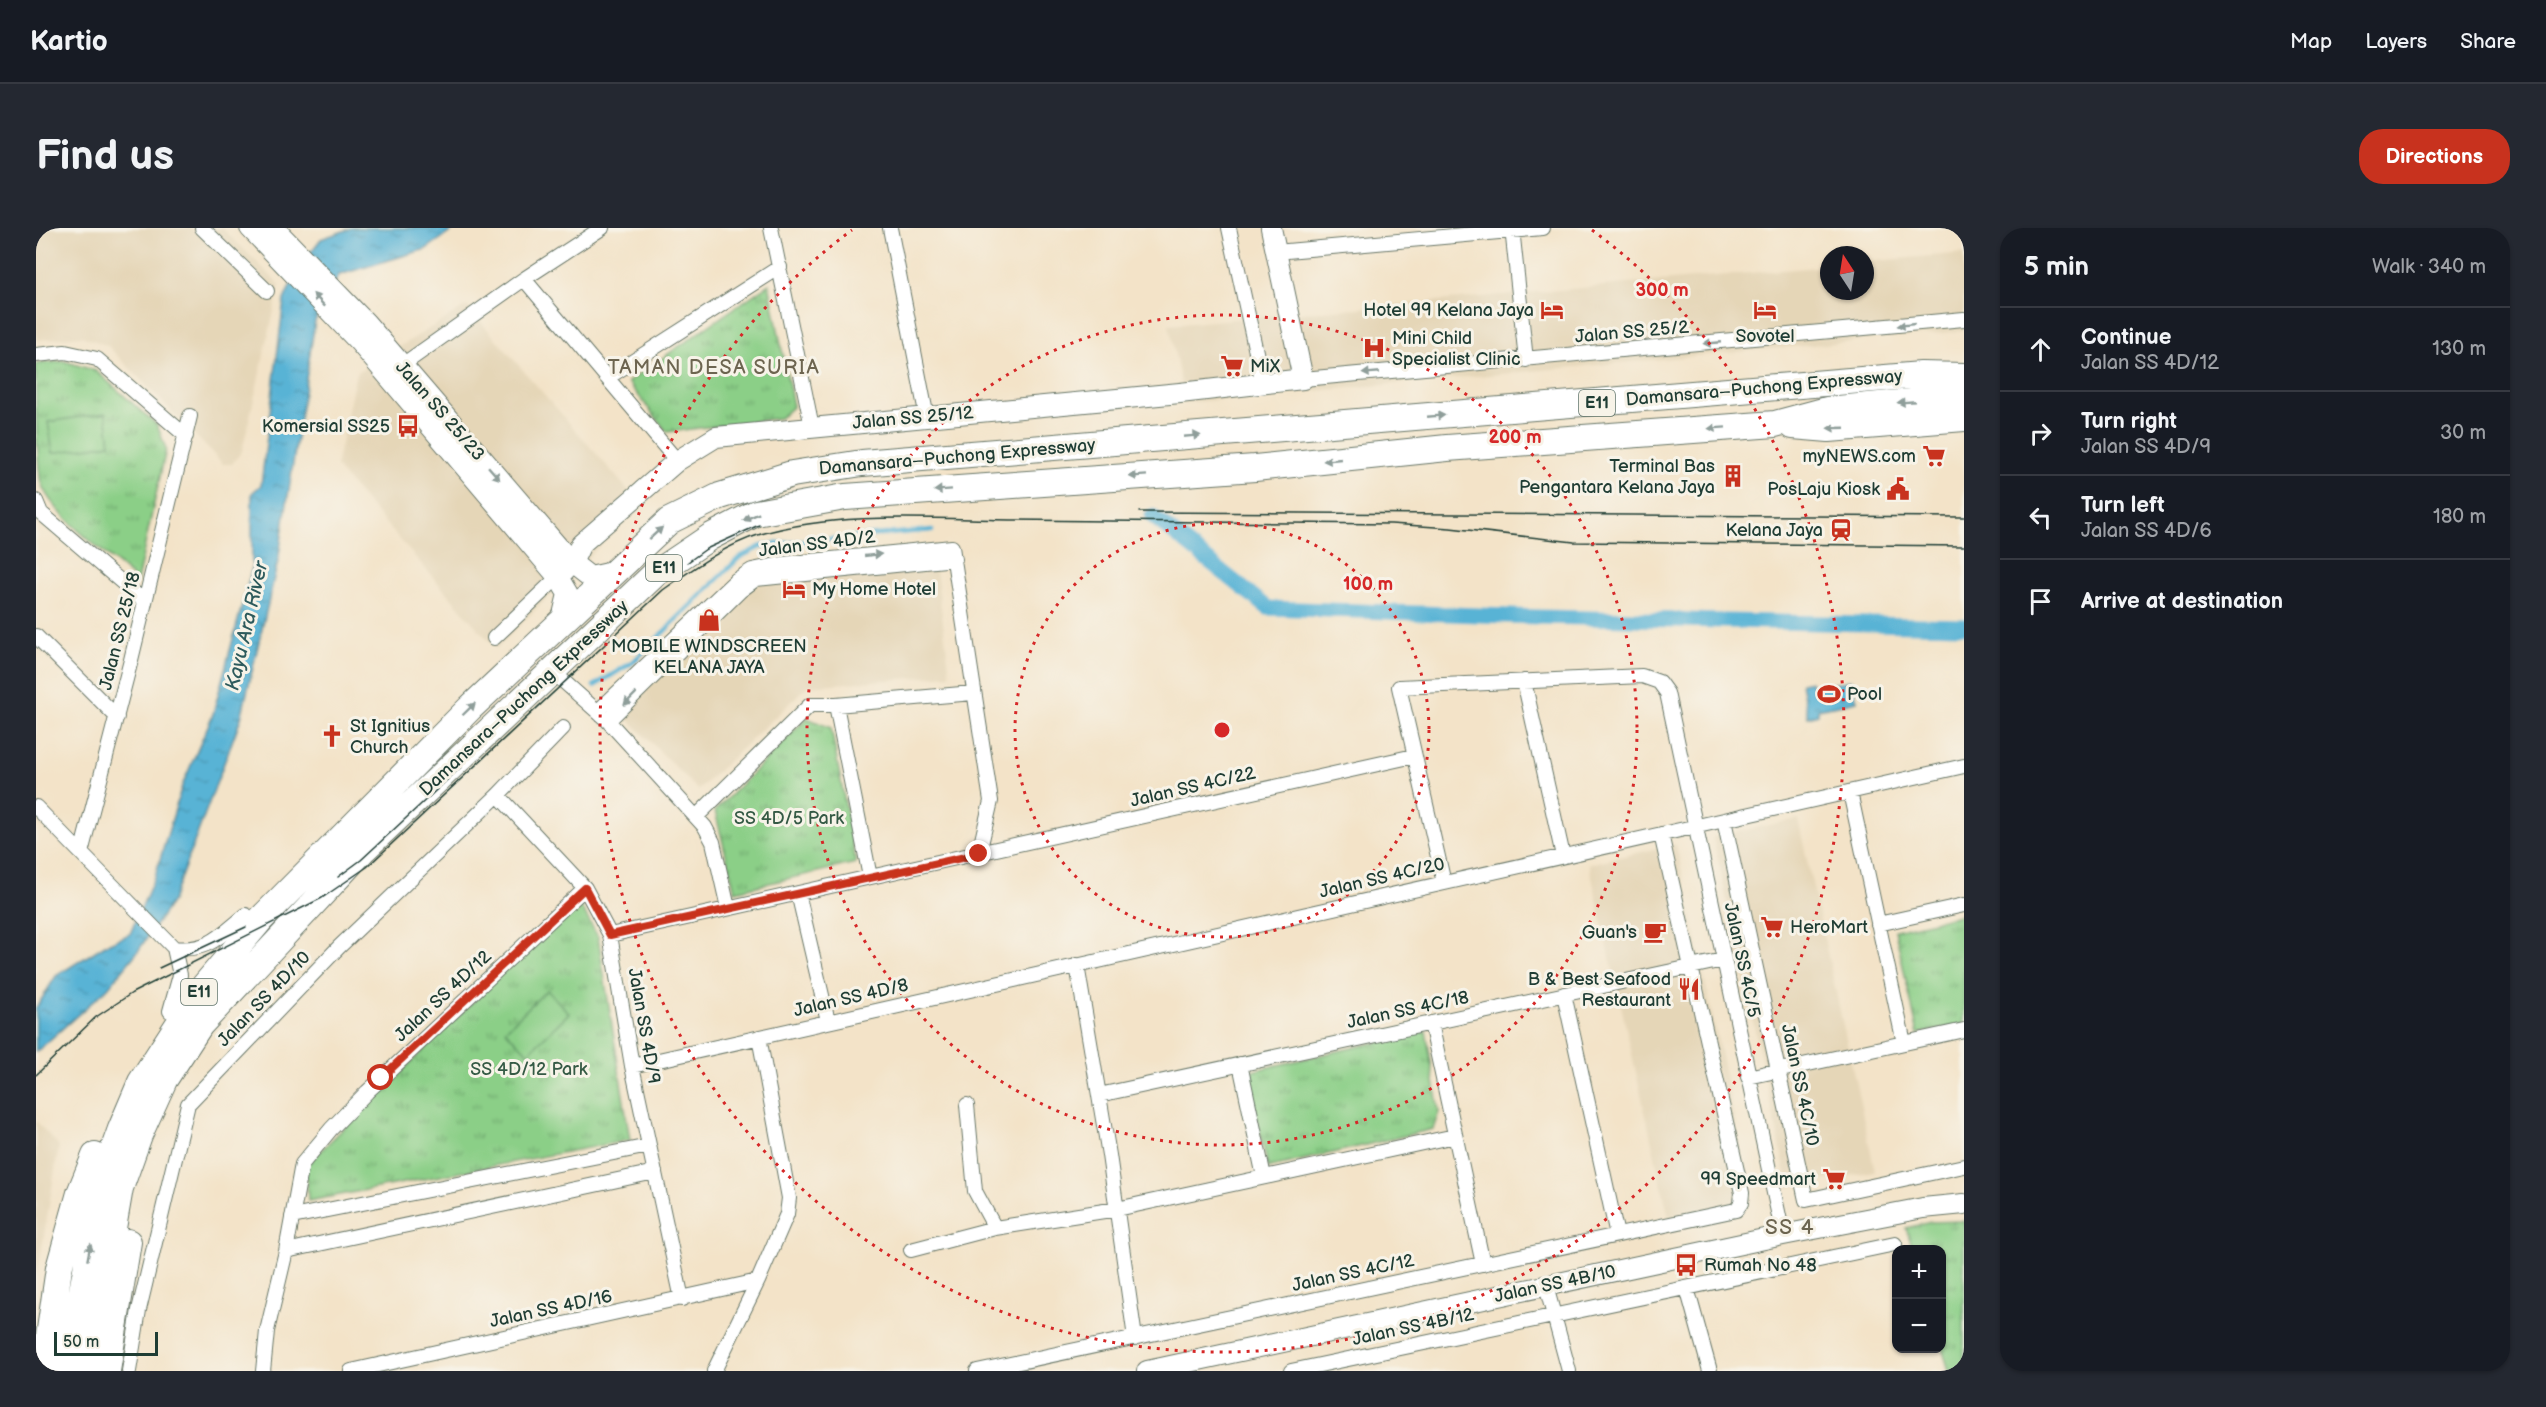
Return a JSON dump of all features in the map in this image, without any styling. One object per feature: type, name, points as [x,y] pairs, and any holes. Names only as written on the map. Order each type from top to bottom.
[{"type":"highway","points":[[1921,375],[1964,363]]},
{"type":"highway","name":"Damansara–Puchong Expressway","points":[[88,1371],[88,1310],[103,1179],[141,1082],[200,991],[261,919],[435,742],[669,521],[720,496],[792,474],[862,463],[1921,375],[1964,376]]},
{"type":"highway","name":"Damansara–Puchong Expressway","points":[[68,1371],[88,1310],[120,1188],[139,1135],[164,1080],[213,1009],[364,849],[655,574],[711,537],[756,513],[845,497],[1255,468],[1447,448],[1775,424],[1827,410],[1964,397]]},
{"type":"highway","points":[[1775,424],[1829,429],[1964,418]]},
{"type":"highway","points":[[44,1371],[59,1268],[80,1193],[125,1085],[170,1011],[246,915],[296,864],[435,742]]},
{"type":"highway","points":[[107,1371],[136,1190],[156,1129],[153,1105]]},
{"type":"street","points":[[202,228],[267,291]]},
{"type":"street","name":"Jalan SS 25/23","points":[[250,228],[276,239],[366,323],[565,570],[568,594],[561,623]]},
{"type":"street","points":[[376,363],[401,366],[524,279],[602,228]]},
{"type":"street","points":[[771,228],[812,427]]},
{"type":"street","points":[[890,228],[927,418]]},
{"type":"street","points":[[1229,228],[1263,384]]},
{"type":"street","points":[[1271,228],[1303,379]]},
{"type":"street","points":[[1276,252],[1543,228]]},
{"type":"street","points":[[1512,229],[1526,360]]},
{"type":"street","name":"Jalan SS 25/23","points":[[276,239],[376,363],[565,570],[590,577],[613,572]]},
{"type":"street","points":[[607,378],[780,267]]},
{"type":"street","points":[[524,279],[677,461]]},
{"type":"street","name":"Jalan SS 25/2","points":[[1303,379],[1964,319]]},
{"type":"street","points":[[36,355],[65,352],[97,359],[186,436]]},
{"type":"street","name":"Jalan SS 25/12","points":[[565,570],[581,544],[677,461],[716,437],[927,418],[1303,379]]},
{"type":"street","name":"Jalan SS 25/18","points":[[81,853],[146,602],[190,417]]},
{"type":"street","points":[[36,501],[41,513],[146,602]]},
{"type":"street","points":[[603,716],[756,579],[953,553],[965,619],[973,693],[991,801],[979,854]]},
{"type":"street","points":[[494,638],[565,570]]},
{"type":"street","points":[[36,636],[117,717]]},
{"type":"street","points":[[552,671],[603,716],[650,769],[697,816],[712,842],[728,908]]},
{"type":"street","name":"Jalan SS 4C/5","points":[[1524,681],[1642,676],[1659,682],[1667,693],[1783,1234]]},
{"type":"street","points":[[1444,883],[1399,687],[1524,681],[1563,856]]},
{"type":"street","points":[[1502,682],[1528,697]]},
{"type":"street","points":[[697,816],[810,705],[836,705],[973,693]]},
{"type":"street","points":[[836,705],[870,877]]},
{"type":"street","name":"Jalan SS 4D/10","points":[[129,1371],[139,1310],[188,1104],[339,948],[563,729]]},
{"type":"street","name":"Jalan SS 4C/22","points":[[610,935],[1414,756]]},
{"type":"street","name":"Jalan SS 4C/20","points":[[1077,965],[1964,766]]},
{"type":"street","points":[[1850,792],[1904,1043]]},
{"type":"street","name":"Jalan SS 4D/9","points":[[498,795],[585,888],[610,935],[632,1066],[682,1299]]},
{"type":"street","points":[[36,807],[172,945],[180,975],[170,1011]]},
{"type":"street","name":"Jalan SS 4C/10","points":[[1724,820],[1806,1200],[1964,1166]]},
{"type":"street","points":[[1661,834],[1690,967]]},
{"type":"street","name":"Jalan SS 4D/12","points":[[263,1371],[267,1331],[286,1251],[302,1164],[331,1128],[585,888]]},
{"type":"street","points":[[798,893],[828,1022]]},
{"type":"street","points":[[1878,924],[1964,905]]},
{"type":"street","points":[[172,945],[199,948],[212,942],[246,915]]},
{"type":"street","name":"Jalan SS 4C/18","points":[[1100,1095],[1723,960]]},
{"type":"street","points":[[1077,965],[1100,1095],[1135,1338]]},
{"type":"street","name":"Jalan SS 4D/8","points":[[632,1066],[1077,965]]},
{"type":"street","name":"Jalan SS 4C/12","points":[[977,1371],[1737,1210],[1741,1203],[1742,1192],[1690,967]]},
{"type":"street","points":[[1564,994],[1617,1235]]},
{"type":"street","points":[[1431,1023],[1483,1264]]},
{"type":"street","points":[[1749,1077],[1964,1030]]},
{"type":"street","points":[[714,1371],[758,1281],[787,1214],[788,1180],[759,1037]]},
{"type":"street","points":[[1240,1064],[1264,1177]]},
{"type":"street","points":[[967,1104],[975,1191],[995,1228]]},
{"type":"street","points":[[911,1250],[995,1228],[1117,1209],[1455,1136]]},
{"type":"street","points":[[292,1217],[649,1146]]},
{"type":"street","points":[[286,1251],[655,1172]]},
{"type":"street","name":"Jalan SS 4B/10","points":[[1147,1371],[1783,1234],[1923,1208],[1964,1204]]},
{"type":"street","name":"Jalan SS 4B/12","points":[[1291,1371],[1895,1244]]},
{"type":"street","name":"Jalan SS 4D/16","points":[[351,1371],[758,1281]]},
{"type":"street","points":[[1546,1286],[1569,1371]]},
{"type":"street","points":[[1688,1288],[1710,1371]]},
{"type":"shaded area","points":[[36,228],[222,228],[280,285],[242,451],[232,464],[223,464],[108,346],[82,336],[36,340]]},
{"type":"shaded area","points":[[1964,253],[1964,331],[1185,403],[1169,325],[1820,267],[1820,300],[1874,300],[1874,261]]},
{"type":"shaded area","points":[[467,306],[641,505],[496,649],[336,467],[356,373]]},
{"type":"shaded area","points":[[934,555],[950,675],[808,686],[698,790],[614,705],[747,578]]},
{"type":"shaded area","points":[[1798,819],[1875,1171],[1789,1187],[1713,837]]},
{"type":"shaded area","points":[[1676,844],[1752,1201],[1669,1218],[1589,864]]},
{"type":"shaded area","points":[[36,1121],[59,1146],[36,1283]]},
{"type":"green space","points":[[769,284],[793,406],[780,418],[667,432],[628,382]]},
{"type":"green space","points":[[64,361],[96,371],[157,425],[166,449],[137,581],[69,522],[47,495],[41,483],[37,442],[36,364]]},
{"type":"green space","points":[[106,413],[110,444],[53,453],[48,422]]},
{"type":"green space","name":"SS 4D/5 Park","points":[[807,718],[831,728],[856,863],[735,891],[715,811]]},
{"type":"green space","name":"SS 4D/12 Park","points":[[577,900],[598,937],[630,1140],[308,1201],[306,1165]]},
{"type":"green space","points":[[1964,914],[1964,1024],[1918,1034],[1895,930]]},
{"type":"green space","points":[[547,990],[569,1013],[528,1053],[505,1030]]},
{"type":"green space","points":[[1426,1031],[1439,1112],[1433,1129],[1268,1168],[1247,1072]]},
{"type":"green space","points":[[1964,1221],[1964,1371],[1949,1371],[1944,1353],[1946,1353],[1946,1245],[1912,1245],[1906,1228],[1931,1222]]},
{"type":"water","name":"Kayu Ara River","points":[[352,228],[456,228],[426,249],[339,275],[315,321],[278,561],[241,718],[172,901],[138,951],[108,988],[36,1052],[36,1008],[56,976],[105,945],[130,934],[155,876],[182,786],[213,714],[252,568],[252,493],[261,485],[284,300],[299,267],[321,239]]},
{"type":"water","name":"Pool","points":[[1852,680],[1857,701],[1818,709],[1818,714],[1808,717],[1801,683],[1811,681],[1813,688]]},
{"type":"waterway","points":[[1152,516],[1268,608],[1540,617],[1964,626]]},
{"type":"waterway","points":[[594,686],[633,662],[740,557],[764,545],[932,530]]},
{"type":"tram line","points":[[1139,512],[1964,517]]},
{"type":"tram line","points":[[36,1075],[96,1017],[132,993],[322,898],[367,867],[663,590],[722,551],[761,534],[822,522],[919,518],[1391,524],[1574,542],[1964,546]]},
{"type":"tram line","points":[[688,562],[706,549],[759,525]]},
{"type":"tram line","points":[[338,877],[361,860],[461,767]]},
{"type":"tram line","points":[[159,968],[246,927]]},
{"type":"place","name":"Hotel 99 Kelana Jaya","points":[[1552,310]]},
{"type":"place","name":"Sovotel","points":[[1765,310]]},
{"type":"place","name":"Mini Child Specialist Clinic","points":[[1374,348]]},
{"type":"place","name":"MiX","points":[[1232,366]]},
{"type":"place","name":"Komersial SS25","points":[[408,426]]},
{"type":"place","name":"myNEWS.com","points":[[1934,456]]},
{"type":"place","name":"Terminal Bas Pengantara Kelana Jaya","points":[[1733,476]]},
{"type":"place","name":"PosLaju Kiosk","points":[[1898,489]]},
{"type":"place","name":"Kelana Jaya","points":[[1841,530]]},
{"type":"place","name":"My Home Hotel","points":[[794,589]]},
{"type":"place","name":"MOBILE WINDSCREEN KELANA JAYA","points":[[709,620]]},
{"type":"place","name":"Pool","points":[[1829,694]]},
{"type":"place","name":"St Ignitius Church","points":[[332,736]]},
{"type":"place","name":"HeroMart","points":[[1772,927]]},
{"type":"place","name":"Guan's","points":[[1655,932]]},
{"type":"place","name":"B & Best Seafood Restaurant","points":[[1689,989]]},
{"type":"place","name":"99 Speedmart","points":[[1834,1179]]},
{"type":"place","name":"Rumah No 48","points":[[1686,1265]]},
{"type":"district","name":"TAMAN DESA SURIA","points":[[714,368]]},
{"type":"district","name":"SS 4","points":[[1790,1227]]},
{"type":"route","points":[[381,1078],[585,888],[610,935],[979,854]]}]
